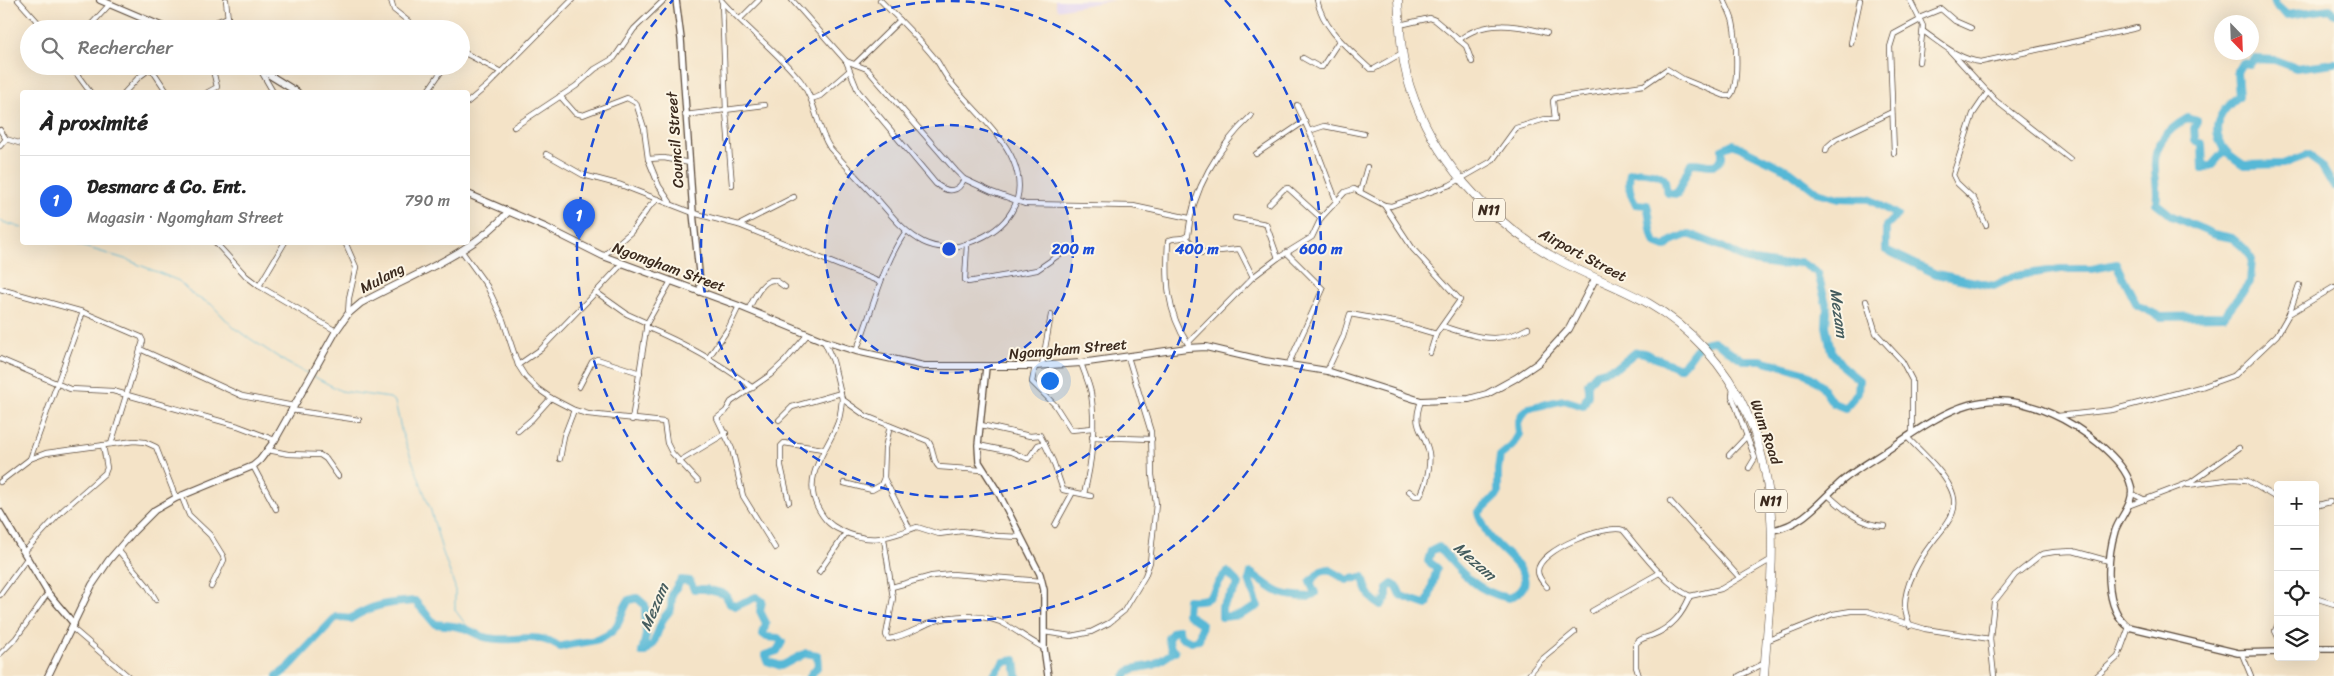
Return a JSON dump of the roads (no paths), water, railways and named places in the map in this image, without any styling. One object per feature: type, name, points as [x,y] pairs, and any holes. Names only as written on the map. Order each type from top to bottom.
[{"type":"highway","name":"Airport Street","points":[[1398,0],[1402,53],[1410,86],[1421,115],[1435,143],[1460,179],[1487,208],[1521,236],[1550,255],[1595,279],[1647,302],[1689,333]]},
{"type":"highway","name":"Wum Road","points":[[1689,333],[1716,361],[1733,387],[1746,411],[1762,456],[1771,501],[1773,530],[1764,676]]},
{"type":"main road","points":[[100,0],[146,20]]},
{"type":"main road","points":[[272,75],[294,90]]},
{"type":"main road","name":"Ngomgham Street","points":[[470,195],[547,228],[622,264],[691,288],[834,345],[856,352],[924,366],[1039,366],[1128,357],[1188,346],[1206,347],[1265,361],[1289,363],[1326,371],[1421,401],[1451,402],[1487,394],[1538,363],[1569,329],[1595,279]]},
{"type":"main road","name":"Mulang","points":[[470,244],[496,227],[508,212]]},
{"type":"main road","name":"Mulang","points":[[253,466],[275,440],[336,331],[348,314],[361,303],[469,245]]},
{"type":"main road","points":[[48,676],[92,585],[118,550],[148,516],[178,496],[253,466]]},
{"type":"street","points":[[18,0],[36,20]]},
{"type":"street","points":[[226,0],[228,20]]},
{"type":"street","points":[[390,0],[394,10],[407,20]]},
{"type":"street","points":[[470,100],[501,72],[572,0]]},
{"type":"street","points":[[514,126],[576,86],[595,69],[614,58],[634,29],[664,0]]},
{"type":"street","name":"Council Street","points":[[676,0],[681,39],[693,213],[701,292]]},
{"type":"street","points":[[740,19],[758,0]]},
{"type":"street","points":[[792,0],[846,61],[848,71],[858,91],[936,184],[947,190],[954,191],[958,189],[964,179]]},
{"type":"street","points":[[721,1],[801,81],[811,99],[827,143],[906,231],[923,242],[939,248],[957,247],[995,231],[1006,222],[1012,212],[1015,201],[1018,178],[1014,161],[1004,143],[948,80],[936,60],[880,0]]},
{"type":"street","points":[[1317,0],[1326,22],[1340,40],[1372,70],[1402,53]]},
{"type":"street","points":[[1186,237],[1168,241],[1166,274],[1167,291],[1172,312],[1188,346],[1253,277],[1286,252],[1312,237],[1321,218],[1336,200],[1349,190],[1360,192],[1384,205],[1391,206],[1460,179],[1492,160],[1516,128],[1544,119],[1555,119],[1553,101],[1555,98],[1644,85],[1669,69],[1683,79],[1725,96],[1730,96],[1735,83],[1734,32],[1730,13],[1724,0]]},
{"type":"street","points":[[1851,43],[1860,0]]},
{"type":"street","points":[[1910,0],[1920,19],[1923,31],[1919,62]]},
{"type":"street","points":[[721,1],[726,112],[732,185]]},
{"type":"street","points":[[95,20],[109,5]]},
{"type":"street","points":[[1894,152],[1888,57],[1892,37],[1897,31],[1941,9],[1955,21],[1971,28]]},
{"type":"street","points":[[220,20],[228,17]]},
{"type":"street","points":[[1400,25],[1433,19],[1466,46],[1472,62]]},
{"type":"street","points":[[856,64],[900,20]]},
{"type":"street","points":[[1459,40],[1473,29],[1502,26],[1524,26],[1548,33]]},
{"type":"street","points":[[1923,31],[1950,50],[1974,61],[1987,62],[2138,28]]},
{"type":"street","points":[[1303,58],[1322,67],[1340,40]]},
{"type":"street","points":[[1950,50],[1988,92],[2070,159]]},
{"type":"street","points":[[470,56],[501,72]]},
{"type":"street","points":[[846,61],[867,69],[886,88],[964,179],[1025,204],[1133,206],[1165,211],[1189,218]]},
{"type":"street","points":[[811,99],[820,96],[848,71]]},
{"type":"street","points":[[78,75],[89,90]]},
{"type":"street","points":[[127,90],[143,75]]},
{"type":"street","points":[[157,75],[166,90]]},
{"type":"street","points":[[212,90],[217,87],[214,75]]},
{"type":"street","points":[[263,75],[273,90]]},
{"type":"street","points":[[427,90],[438,75]]},
{"type":"street","points":[[1986,225],[1974,199],[1957,183],[1953,176],[1973,114],[1988,92]]},
{"type":"street","points":[[560,96],[575,113],[583,115],[626,98],[636,103],[644,128],[648,159],[659,186],[671,204]]},
{"type":"street","points":[[686,115],[726,112],[765,105]]},
{"type":"street","points":[[1297,105],[1336,200]]},
{"type":"street","points":[[1826,151],[1827,147],[1836,139],[1892,112]]},
{"type":"street","points":[[1186,237],[1189,218],[1209,169],[1235,132],[1251,116]]},
{"type":"street","points":[[1256,154],[1305,121]]},
{"type":"street","points":[[1309,131],[1324,126],[1364,134]]},
{"type":"street","points":[[0,130],[6,139],[20,143]]},
{"type":"street","points":[[0,146],[6,139]]},
{"type":"street","points":[[546,154],[576,172],[621,185],[693,213],[739,225],[880,282]]},
{"type":"street","points":[[648,159],[664,158],[690,163]]},
{"type":"street","points":[[1360,192],[1367,167]]},
{"type":"street","points":[[1269,204],[1284,188],[1288,188],[1321,218]]},
{"type":"street","points":[[650,197],[650,206]]},
{"type":"street","points":[[739,225],[794,197]]},
{"type":"street","points":[[603,256],[631,232],[650,206],[658,199]]},
{"type":"street","points":[[1384,205],[1413,249],[1437,278],[1459,298],[1459,303],[1436,334],[1430,352]]},
{"type":"street","points":[[1235,218],[1266,224],[1278,258]]},
{"type":"street","points":[[856,352],[869,320],[886,265],[906,231]]},
{"type":"street","points":[[1186,237],[1200,253],[1239,249],[1253,277]]},
{"type":"street","points":[[966,244],[966,280],[968,282],[1038,270],[1063,252]]},
{"type":"street","points":[[218,245],[246,276],[258,286],[336,331]]},
{"type":"street","points":[[258,286],[283,245]]},
{"type":"street","points":[[346,245],[356,267],[349,298],[348,314]]},
{"type":"street","points":[[461,250],[487,286],[503,320],[518,365],[525,376],[551,398],[574,410],[588,414],[632,420],[664,422],[667,443],[678,462],[698,481]]},
{"type":"street","points":[[1286,252],[1323,289],[1289,363]]},
{"type":"street","points":[[518,365],[541,349],[622,264]]},
{"type":"street","points":[[691,288],[700,278]]},
{"type":"street","points":[[632,420],[646,325],[671,281]]},
{"type":"street","points":[[748,310],[757,294],[771,282],[776,281],[785,287]]},
{"type":"street","points":[[2058,416],[2112,410],[2229,377],[2242,370],[2277,335],[2289,314],[2299,285]]},
{"type":"street","points":[[2289,314],[2334,287]]},
{"type":"street","points":[[0,289],[83,312],[138,335],[142,341],[111,444]]},
{"type":"street","points":[[596,292],[646,325],[689,345],[709,357],[753,388]]},
{"type":"street","points":[[1866,301],[1876,333],[1902,361],[1912,380],[1910,436],[1937,468],[1950,488],[1954,500],[1949,524],[1931,544],[1909,583],[1905,608],[1910,626]]},
{"type":"street","points":[[709,357],[728,329],[738,306]]},
{"type":"street","points":[[30,459],[83,312]]},
{"type":"street","points":[[1326,371],[1343,337],[1350,314],[1400,322],[1436,334]]},
{"type":"street","points":[[1051,315],[1039,366],[1032,382],[1055,405],[1071,430],[1074,432],[1093,428]]},
{"type":"street","points":[[1442,326],[1488,339],[1512,337],[1528,328]]},
{"type":"street","points":[[775,548],[743,496],[736,461],[726,433],[716,418],[726,411],[731,402],[753,388],[785,361],[808,334]]},
{"type":"street","points":[[824,341],[830,352],[842,399],[839,419],[823,449],[813,476],[812,488],[815,502],[830,525],[846,533],[884,539],[919,527],[939,534],[962,531],[1022,537]]},
{"type":"street","points":[[830,352],[834,345]]},
{"type":"street","points":[[140,349],[242,396],[292,408],[359,420]]},
{"type":"street","points":[[1044,632],[1072,636],[1091,632],[1109,623],[1124,611],[1150,562],[1156,504],[1152,475],[1152,439],[1128,357]]},
{"type":"street","points":[[0,359],[11,362],[70,389],[104,390],[126,395],[238,426],[275,440]]},
{"type":"street","points":[[579,387],[592,362],[597,359],[640,373]]},
{"type":"street","points":[[1081,363],[1091,393],[1093,428],[1090,473],[1084,494]]},
{"type":"street","points":[[986,367],[978,462],[998,492],[1033,557],[1042,581],[1044,648],[1048,676]]},
{"type":"street","points":[[1733,387],[1732,396],[1756,460],[1749,468]]},
{"type":"street","points":[[779,420],[792,407],[841,393]]},
{"type":"street","points":[[518,431],[551,398]]},
{"type":"street","points":[[842,399],[866,416],[928,441],[932,446],[935,462],[939,467],[982,470]]},
{"type":"street","points":[[1773,530],[1788,526],[1804,518],[1863,465],[1950,412],[1970,403],[1980,401],[2014,400],[2058,416],[2098,443],[2117,460],[2131,485],[2132,493],[2116,530],[2109,561],[2113,600],[2118,616],[2129,627],[2242,654],[2274,652]]},
{"type":"street","points":[[1409,491],[1415,496],[1420,496],[1430,460],[1427,447],[1417,426],[1417,413],[1421,401]]},
{"type":"street","points":[[560,459],[564,436],[574,410]]},
{"type":"street","points":[[981,425],[1030,436],[1040,435],[1045,443],[1061,488],[1091,496]]},
{"type":"street","points":[[844,483],[872,490],[881,485],[884,478],[885,448],[890,426]]},
{"type":"street","points":[[678,462],[726,433]]},
{"type":"street","points":[[1729,454],[1747,436]]},
{"type":"street","points":[[1092,437],[1152,439]]},
{"type":"street","points":[[0,482],[30,459],[46,453],[134,441],[145,442],[156,447],[178,496],[189,515],[210,535],[223,556],[224,560],[211,587]]},
{"type":"street","points":[[978,445],[1012,452],[1028,459],[1038,445],[1045,443]]},
{"type":"street","points":[[789,502],[781,466],[782,444],[823,449]]},
{"type":"street","points":[[24,552],[63,510],[105,473],[107,468],[103,445]]},
{"type":"street","points":[[2128,506],[2183,485],[2216,466],[2239,448]]},
{"type":"street","points":[[268,450],[288,454],[320,455],[326,459],[338,476]]},
{"type":"street","points":[[253,466],[276,509]]},
{"type":"street","points":[[884,478],[910,529]]},
{"type":"street","points":[[2183,485],[2233,479],[2246,480],[2274,497]]},
{"type":"street","points":[[1055,525],[1073,492]]},
{"type":"street","points":[[2132,493],[2145,500]]},
{"type":"street","points":[[1828,495],[1854,516],[1876,526],[1885,526]]},
{"type":"street","points":[[1670,501],[1739,577]]},
{"type":"street","points":[[2319,505],[2330,502]]},
{"type":"street","points":[[0,512],[2,521],[28,558],[48,593],[73,626],[128,676]]},
{"type":"street","points":[[1547,587],[1540,578],[1538,571],[1542,560],[1563,544],[1611,528],[1623,530],[1660,572],[1690,596],[1721,589],[1739,577],[1772,560]]},
{"type":"street","points":[[819,572],[846,533]]},
{"type":"street","points":[[884,539],[893,605],[886,635],[888,639],[941,620],[969,616],[1006,625],[1044,648]]},
{"type":"street","points":[[118,550],[147,585],[156,600]]},
{"type":"street","points":[[1994,676],[1990,639],[1994,602],[2004,586],[2027,564],[2042,554],[2073,551],[2109,561]]},
{"type":"street","points":[[0,595],[28,558]]},
{"type":"street","points":[[1592,611],[1660,572]]},
{"type":"street","points":[[892,587],[932,576],[952,574],[1042,581]]},
{"type":"street","points":[[0,654],[16,638],[48,593]]},
{"type":"street","points":[[1639,676],[1636,667],[1637,641],[1654,634],[1675,621],[1684,610],[1690,596]]},
{"type":"street","points":[[2319,599],[2334,604]]},
{"type":"street","points":[[1766,642],[1842,612],[1867,611],[1910,626],[1990,639]]},
{"type":"street","points":[[2097,676],[2118,657],[2129,627]]},
{"type":"street","points":[[1528,676],[1540,661],[1575,632]]},
{"type":"street","points":[[2319,648],[2334,648]]},
{"type":"street","points":[[2242,654],[2251,676]]},
{"type":"street","points":[[1739,676],[1765,664]]},
{"type":"waterway","points":[[2274,0],[2276,5],[2287,15],[2330,9],[2334,14]]},
{"type":"waterway","points":[[2334,63],[2296,68],[2275,60],[2255,59],[2250,64],[2242,63],[2237,72],[2239,96],[2222,113],[2217,127],[2217,134],[2225,150],[2244,165],[2283,164],[2307,155],[2321,165],[2334,187]]},
{"type":"waterway","name":"Mezam","points":[[1125,676],[1132,669],[1154,665],[1175,651],[1171,648],[1168,638],[1174,631],[1179,629],[1180,636],[1191,641],[1199,640],[1202,624],[1187,614],[1188,600],[1209,597],[1227,572],[1239,584],[1222,607],[1222,617],[1240,615],[1258,606],[1249,580],[1251,573],[1278,592],[1290,596],[1310,597],[1315,593],[1310,582],[1321,571],[1328,569],[1347,580],[1363,577],[1371,597],[1381,605],[1387,598],[1387,588],[1392,584],[1397,587],[1401,596],[1427,605],[1437,568],[1428,561],[1431,551],[1439,547],[1461,572],[1478,586],[1509,598],[1520,591],[1524,584],[1524,576],[1513,560],[1488,535],[1478,513],[1498,494],[1500,456],[1512,446],[1519,434],[1518,423],[1522,414],[1529,408],[1564,400],[1583,406],[1588,395],[1588,383],[1597,373],[1616,368],[1636,352],[1644,353],[1679,368],[1697,348],[1707,342],[1714,341],[1743,360],[1761,360],[1804,372],[1820,384],[1833,403],[1845,408],[1858,392],[1859,380],[1843,367],[1831,351],[1826,326],[1827,308],[1818,273],[1800,262],[1781,265],[1747,260],[1720,246],[1689,234],[1673,240],[1665,247],[1655,243],[1647,205],[1636,204],[1630,193],[1630,173],[1643,172],[1659,176],[1665,181],[1668,193],[1677,194],[1691,163],[1716,164],[1722,158],[1722,149],[1733,144],[1791,172],[1817,192],[1839,198],[1869,199],[1897,215],[1886,226],[1886,250],[1936,274],[1994,286],[2014,276],[2061,269],[2092,269],[2116,264],[2137,305],[2161,317],[2224,316],[2250,282],[2252,258],[2232,238],[2213,234],[2172,216],[2156,203],[2155,159],[2156,152],[2163,138],[2174,127],[2188,118],[2197,121],[2194,127],[2195,141],[2202,144],[2203,168],[2212,165],[2225,150]]},
{"type":"waterway","points":[[0,221],[20,227]]},
{"type":"waterway","points":[[78,245],[125,259],[179,281],[194,296],[211,304],[234,328],[287,363],[309,374]]},
{"type":"waterway","points":[[313,376],[341,391],[390,398],[395,402],[402,433],[431,511],[455,587],[455,610],[467,626],[478,634]]},
{"type":"waterway","name":"Mezam","points":[[277,676],[288,668],[336,617],[350,619],[366,610],[381,605],[415,601],[435,624],[460,627],[481,636],[495,639],[541,639],[560,647],[592,641],[606,636],[617,625],[629,600],[637,598],[645,605],[646,635],[642,652],[645,652],[653,644],[663,619],[671,609],[672,594],[681,580],[690,581],[694,589],[705,589],[725,594],[730,604],[736,606],[756,597],[762,601],[760,611],[766,623],[763,634],[767,637],[778,638],[782,642],[777,651],[765,655],[767,661],[781,666],[806,653],[817,655],[818,666],[810,676]]},
{"type":"waterway","name":"Mezam","points":[[993,676],[1004,662],[1015,660],[1017,676]]},
{"type":"place","name":"Desmarc & Co. Ent.","points":[[579,240]]}]
